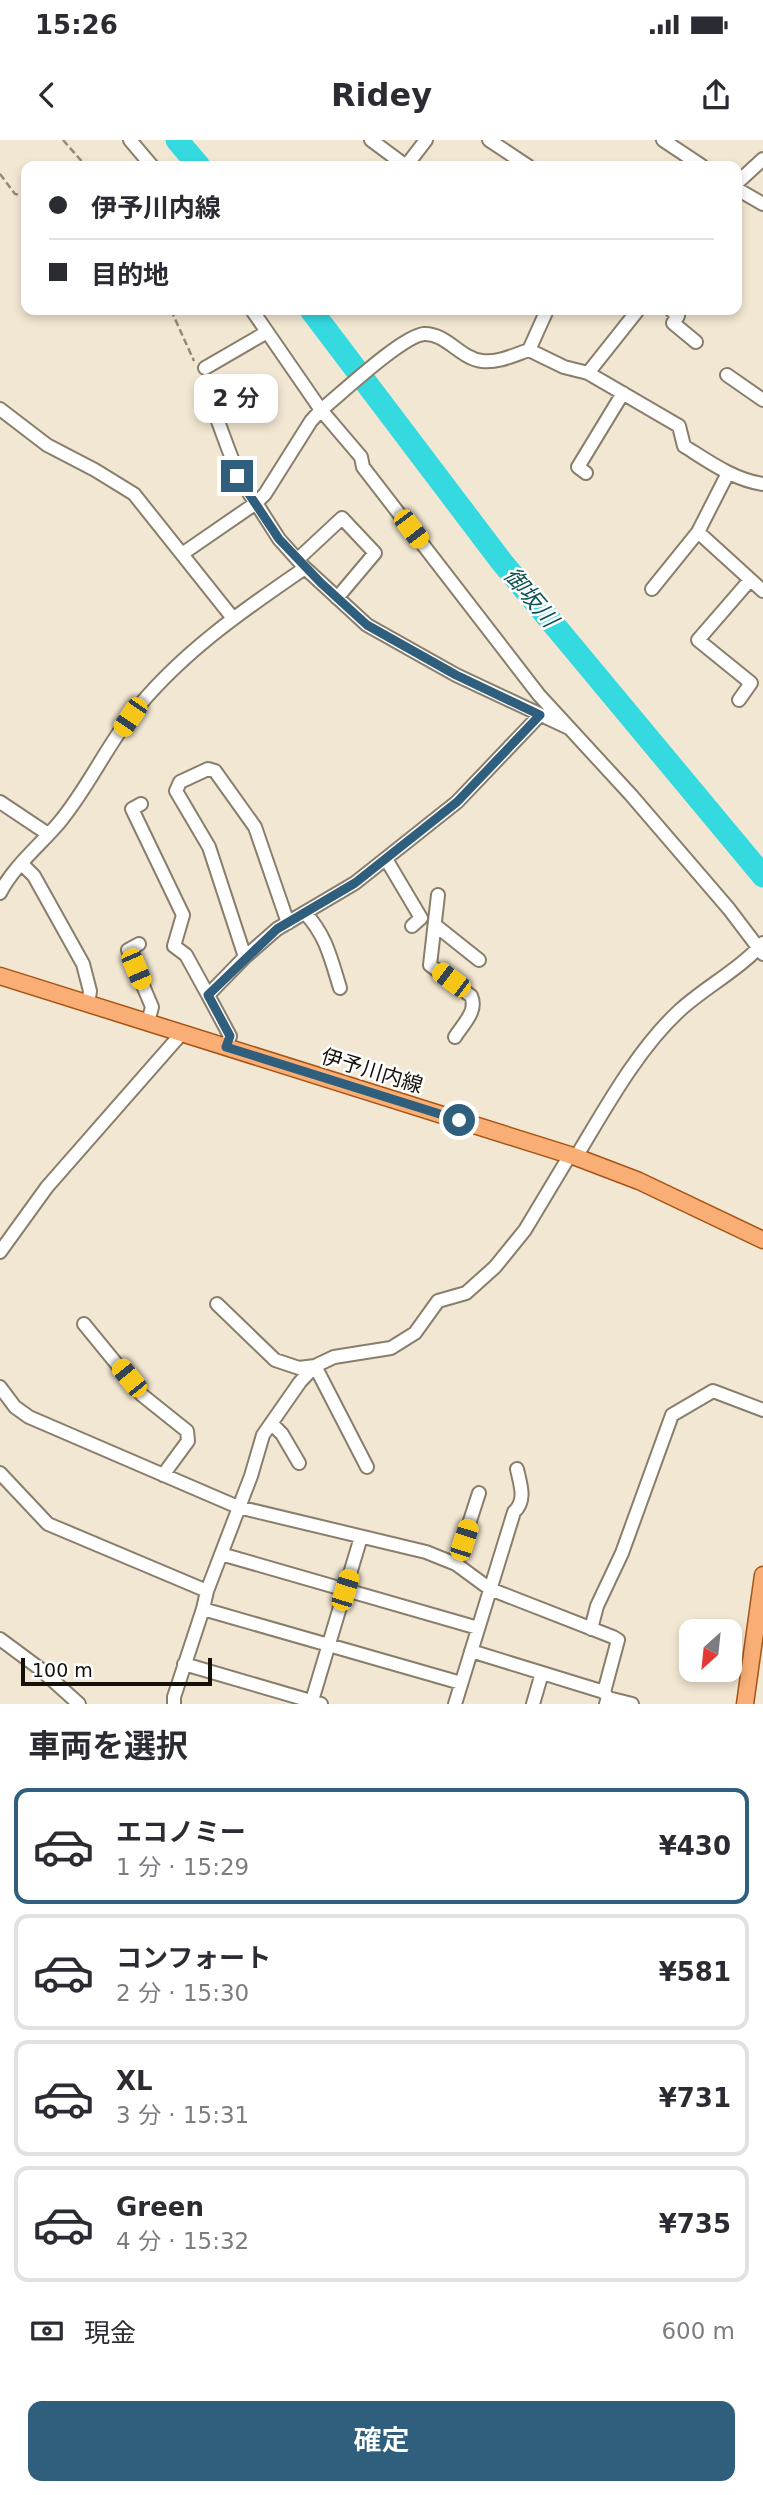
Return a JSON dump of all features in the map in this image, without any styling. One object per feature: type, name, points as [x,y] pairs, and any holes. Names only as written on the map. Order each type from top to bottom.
[{"type":"main road","name":"伊予川内線","points":[[0,976],[573,1156],[639,1181],[763,1240]]},
{"type":"main road","points":[[745,1704],[763,1575]]},
{"type":"street","points":[[130,140],[148,161]]},
{"type":"street","points":[[371,140],[399,161]]},
{"type":"street","points":[[410,161],[426,140]]},
{"type":"street","points":[[489,140],[520,161]]},
{"type":"street","points":[[663,140],[694,161]]},
{"type":"street","points":[[742,179],[763,159]]},
{"type":"street","points":[[742,192],[763,204]]},
{"type":"street","points":[[217,1304],[275,1360],[299,1368],[315,1366],[334,1357],[391,1348],[415,1334],[438,1301],[466,1293],[495,1267],[525,1230],[610,1100],[678,1012],[762,948],[631,795],[539,695],[363,467],[361,457],[255,315]]},
{"type":"street","points":[[529,350],[545,315]]},
{"type":"street","points":[[589,373],[634,315]]},
{"type":"street","points":[[677,315],[673,323],[696,342]]},
{"type":"street","points":[[200,370],[267,332]]},
{"type":"street","points":[[182,554],[256,503],[265,494],[310,421],[395,348],[418,335],[428,334],[480,361],[497,361],[529,350],[564,367],[589,373],[680,426],[684,446],[728,473],[763,484]]},
{"type":"street","points":[[727,374],[763,400]]},
{"type":"street","points":[[586,473],[578,467],[623,393]]},
{"type":"street","points":[[0,410],[47,445],[134,494],[232,617]]},
{"type":"street","points":[[214,411],[235,461],[237,476],[272,529],[302,564],[367,625],[466,680],[569,728]]},
{"type":"street","points":[[652,589],[698,533],[728,473]]},
{"type":"street","points":[[0,893],[10,876],[59,822],[130,717],[164,679],[232,617],[302,564],[342,518],[375,553],[337,598]]},
{"type":"street","points":[[698,533],[763,591]]},
{"type":"street","points":[[739,700],[751,683],[698,640],[750,580]]},
{"type":"street","points":[[208,995],[277,929],[355,883],[457,802],[540,715]]},
{"type":"street","points":[[245,957],[209,847],[176,791],[180,782],[208,769],[215,771],[255,827],[288,923]]},
{"type":"street","points":[[0,802],[48,834]]},
{"type":"street","points":[[141,804],[132,809],[183,915],[174,946],[186,955],[230,1036],[226,1047]]},
{"type":"street","points":[[386,859],[416,922],[435,921],[479,960]]},
{"type":"street","points":[[22,864],[34,876],[83,964],[90,991],[88,1004]]},
{"type":"street","points":[[438,895],[430,965],[471,996],[474,1003],[473,1010],[455,1037]]},
{"type":"street","points":[[304,913],[318,927],[327,943],[340,988]]},
{"type":"street","points":[[139,944],[128,950],[152,1007],[148,1022]]},
{"type":"street","points":[[0,1252],[47,1187],[182,1033]]},
{"type":"street","points":[[84,1324],[142,1395],[187,1431],[188,1441],[163,1475]]},
{"type":"street","points":[[174,1704],[207,1591],[251,1476],[263,1435],[300,1382],[315,1366]]},
{"type":"street","points":[[315,1366],[367,1467]]},
{"type":"street","points":[[0,1387],[29,1417],[238,1507],[425,1552],[456,1564],[490,1590],[618,1640],[606,1698]]},
{"type":"street","points":[[591,1629],[597,1606],[622,1553],[672,1415],[713,1391],[763,1410]]},
{"type":"street","points":[[272,1424],[282,1434],[299,1463]]},
{"type":"street","points":[[455,1704],[514,1512],[520,1507],[523,1494],[517,1469]]},
{"type":"street","points":[[0,1473],[47,1524],[207,1591]]},
{"type":"street","points":[[456,1564],[479,1493]]},
{"type":"street","points":[[184,1664],[314,1703],[328,1645],[361,1537]]},
{"type":"street","points":[[221,1554],[478,1628]]},
{"type":"street","points":[[203,1609],[461,1683]]},
{"type":"street","points":[[0,1639],[39,1668],[79,1704]]},
{"type":"street","points":[[471,1651],[542,1673],[606,1698],[632,1704]]},
{"type":"street","points":[[533,1704],[542,1673]]},
{"type":"path","points":[[63,140],[82,161]]},
{"type":"path","points":[[0,174],[15,194],[21,195]]},
{"type":"path","points":[[173,315],[200,370],[214,411]]},
{"type":"waterway","name":"御坂川","points":[[177,140],[195,161]]},
{"type":"waterway","name":"御坂川","points":[[315,315],[501,561],[763,876]]},
{"type":"route","points":[[237,476],[279,539],[305,568],[367,625],[456,675],[540,715],[457,802],[355,883],[277,929],[208,995],[230,1036],[226,1047],[459,1120]]}]
